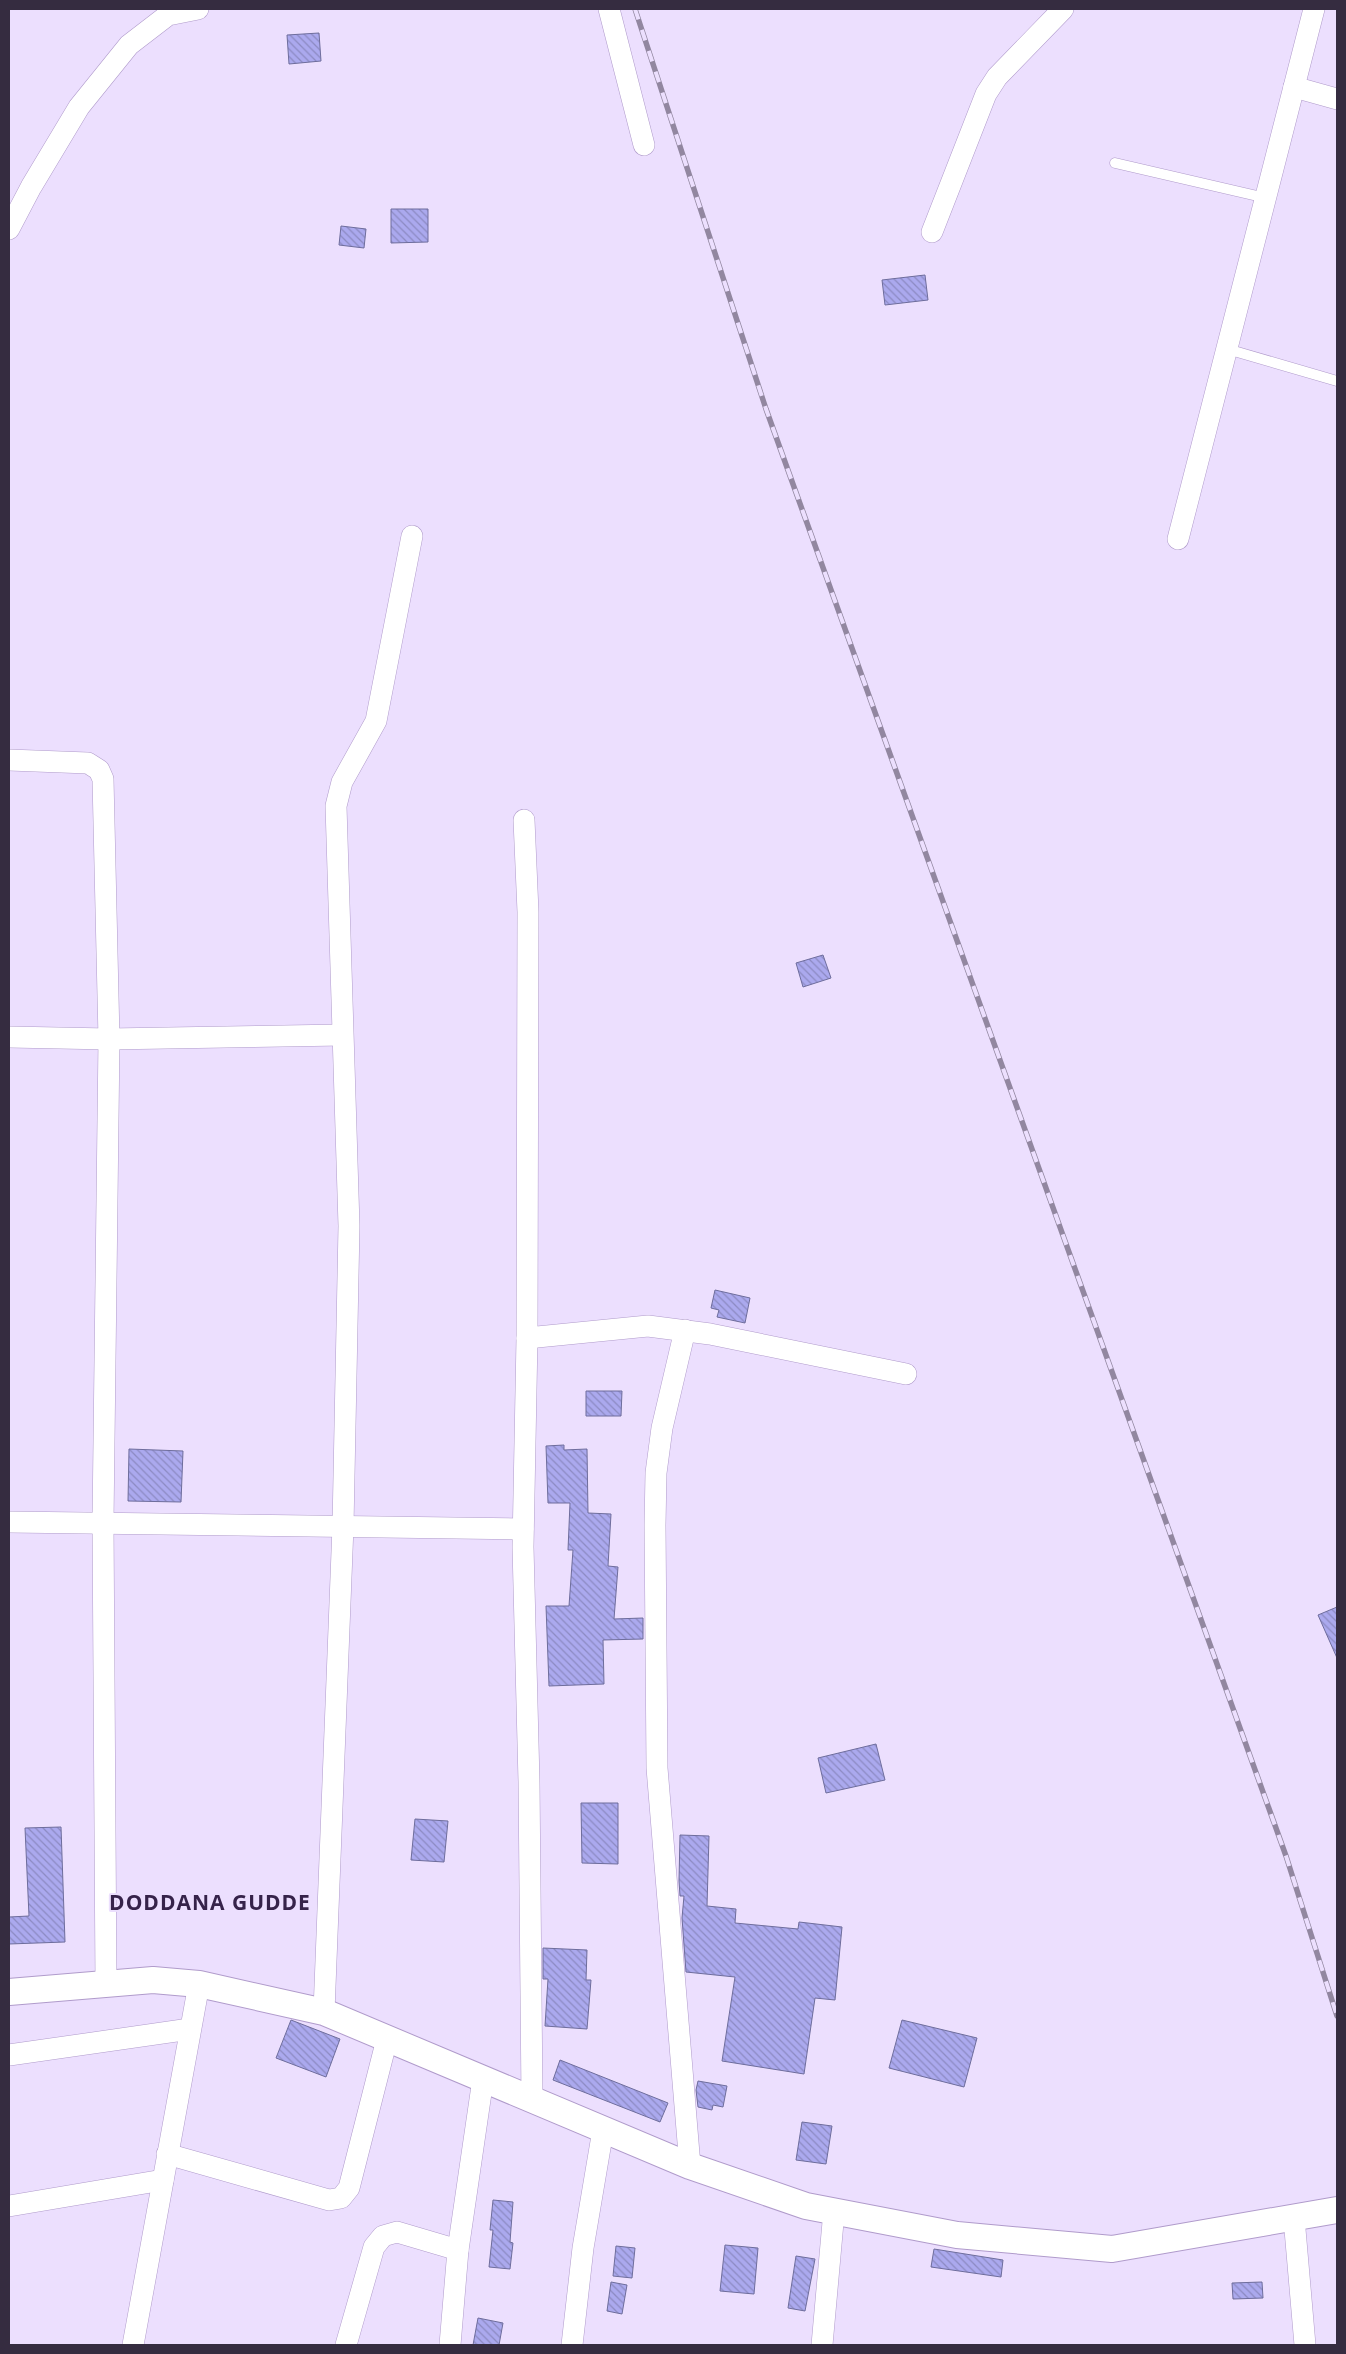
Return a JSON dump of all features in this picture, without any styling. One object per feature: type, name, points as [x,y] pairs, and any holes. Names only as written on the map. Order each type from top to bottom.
[{"type":"street","points":[[9,229],[31,187],[78,108],[129,45],[168,15],[198,9]]},
{"type":"street","points":[[609,9],[644,145]]},
{"type":"street","points":[[932,232],[986,94],[997,77],[1063,9]]},
{"type":"street","points":[[1178,539],[1314,9]]},
{"type":"street","points":[[1294,87],[1337,99]]},
{"type":"street","points":[[324,2012],[342,1526],[349,1226],[336,806],[342,782],[376,721],[412,536]]},
{"type":"street","points":[[9,760],[88,763],[98,770],[103,779],[108,1039],[103,1522],[106,1984]]},
{"type":"street","points":[[524,820],[528,912],[527,1338],[523,1530],[530,1782],[532,2099]]},
{"type":"street","points":[[9,1037],[108,1039],[342,1035]]},
{"type":"street","points":[[527,1338],[648,1326],[685,1330],[906,1374]]},
{"type":"street","points":[[685,1330],[662,1428],[656,1473],[655,1535],[657,1768],[690,2166]]},
{"type":"street","points":[[9,1522],[523,1530]]},
{"type":"street","points":[[9,1992],[153,1980],[199,1984],[324,2012],[690,2166],[806,2206],[957,2235],[1112,2249],[1337,2210]]},
{"type":"street","points":[[133,2345],[199,1984]]},
{"type":"street","points":[[9,2055],[190,2029]]},
{"type":"street","points":[[167,2154],[329,2200],[341,2198],[349,2188],[387,2039]]},
{"type":"street","points":[[450,2345],[458,2250],[483,2079]]},
{"type":"street","points":[[572,2345],[583,2248],[603,2130]]},
{"type":"street","points":[[9,2206],[162,2180]]},
{"type":"street","points":[[822,2345],[834,2211]]},
{"type":"street","points":[[1294,2218],[1305,2345]]},
{"type":"street","points":[[346,2345],[374,2247],[383,2236],[396,2232],[458,2250]]},
{"type":"lane","points":[[1115,163],[1266,198]]},
{"type":"lane","points":[[1227,348],[1337,380]]},
{"type":"building","points":[[319,33],[321,61],[289,64],[287,35]]},
{"type":"building","points":[[391,209],[428,209],[428,242],[391,243]]},
{"type":"building","points":[[341,226],[366,229],[364,248],[339,245]]},
{"type":"building","points":[[925,275],[928,300],[885,305],[882,280]]},
{"type":"building","points":[[823,955],[831,978],[803,987],[796,963]]},
{"type":"building","points":[[715,1290],[750,1298],[745,1323],[717,1317],[719,1310],[711,1308]]},
{"type":"building","points":[[586,1391],[622,1391],[621,1416],[586,1416]]},
{"type":"building","points":[[564,1445],[564,1450],[587,1449],[588,1513],[611,1514],[608,1566],[618,1567],[614,1619],[643,1618],[643,1639],[603,1640],[604,1684],[549,1686],[546,1606],[569,1606],[573,1550],[568,1550],[570,1503],[548,1503],[546,1446]]},
{"type":"building","points":[[129,1449],[183,1451],[181,1502],[128,1501]]},
{"type":"building","points":[[1337,1607],[1337,1658],[1318,1615]]},
{"type":"building","points":[[876,1744],[885,1780],[826,1793],[818,1758]]},
{"type":"building","points":[[581,1803],[618,1803],[618,1864],[582,1863]]},
{"type":"building","points":[[415,1819],[448,1821],[444,1862],[411,1860]]},
{"type":"building","points":[[61,1827],[65,1942],[9,1944],[9,1917],[29,1916],[25,1828]]},
{"type":"building","points":[[680,1835],[709,1836],[707,1906],[736,1909],[735,1923],[798,1929],[799,1922],[842,1927],[835,2000],[815,1998],[804,2074],[722,2061],[735,1977],[686,1972],[682,1918],[684,1896],[680,1896],[679,1881]]},
{"type":"building","points":[[543,1948],[587,1950],[586,1980],[591,1980],[587,2029],[545,2026],[548,1979],[543,1979]]},
{"type":"building","points":[[291,2020],[340,2039],[326,2077],[276,2058]]},
{"type":"building","points":[[902,2020],[977,2038],[964,2087],[889,2068]]},
{"type":"building","points":[[560,2060],[668,2103],[660,2122],[553,2080]]},
{"type":"building","points":[[698,2081],[727,2086],[723,2107],[713,2105],[712,2110],[698,2107],[696,2090]]},
{"type":"building","points":[[802,2122],[832,2126],[826,2164],[796,2160]]},
{"type":"building","points":[[493,2200],[513,2202],[510,2242],[513,2243],[510,2269],[489,2267],[493,2230],[490,2230]]},
{"type":"building","points":[[725,2245],[758,2248],[754,2294],[720,2291]]},
{"type":"building","points":[[616,2246],[635,2248],[632,2278],[613,2276]]},
{"type":"building","points":[[934,2249],[1003,2260],[1001,2277],[931,2267]]},
{"type":"building","points":[[796,2256],[815,2259],[805,2311],[788,2308]]},
{"type":"building","points":[[611,2282],[627,2285],[622,2314],[607,2311]]},
{"type":"building","points":[[1262,2282],[1263,2298],[1233,2299],[1232,2283]]},
{"type":"building","points":[[478,2318],[503,2323],[499,2345],[473,2345]]},
{"type":"railway","points":[[635,9],[766,409],[1286,1856],[1337,2016]]},
{"type":"district","name":"DODDANA GUDDE","points":[[210,1903]]}]
